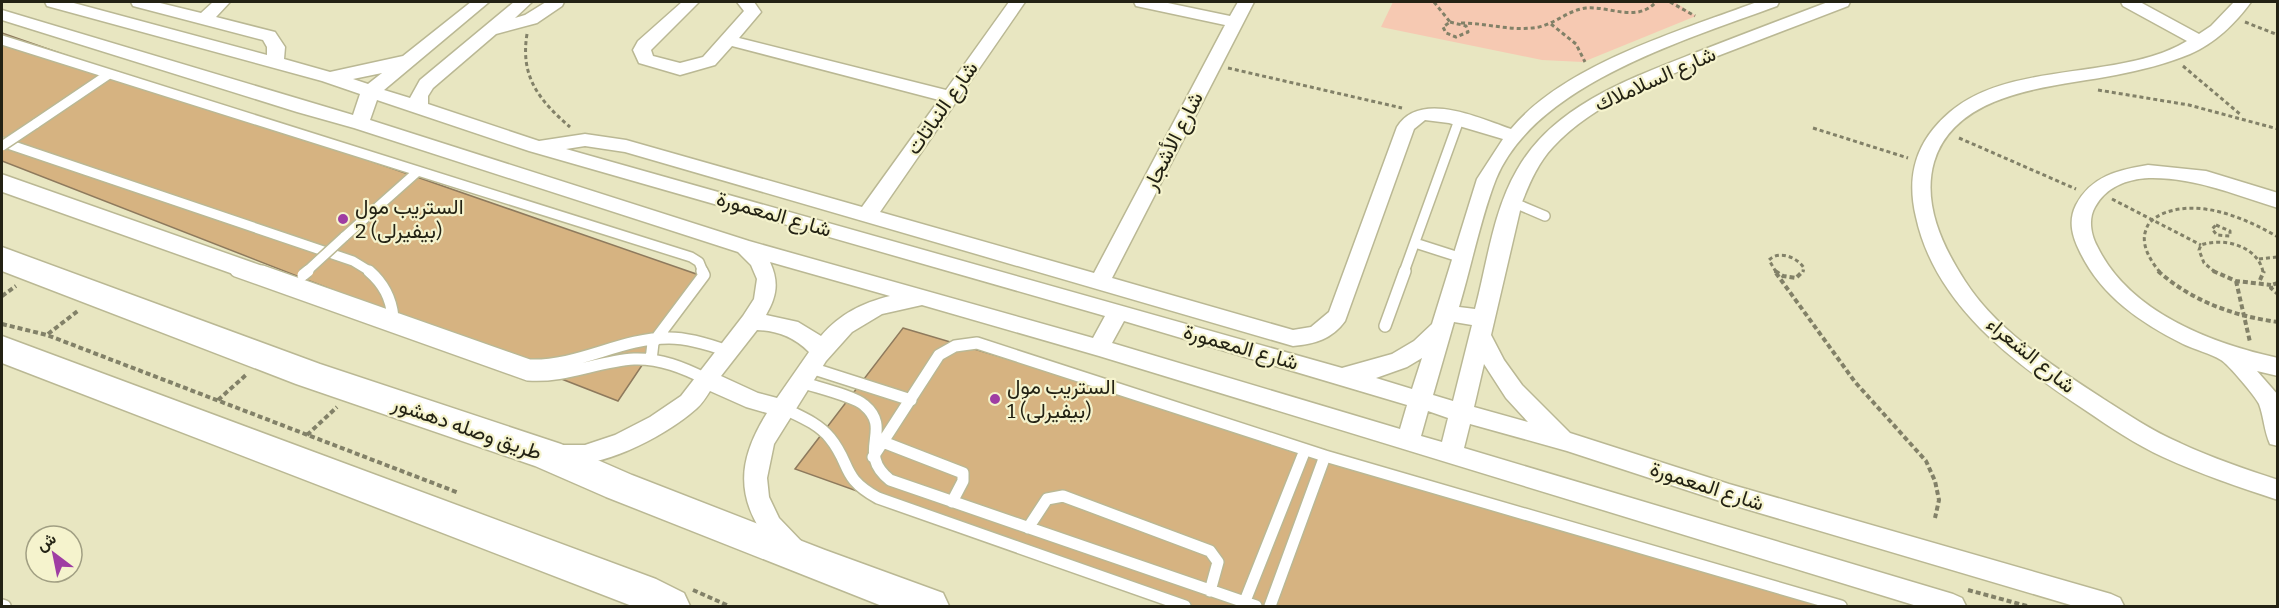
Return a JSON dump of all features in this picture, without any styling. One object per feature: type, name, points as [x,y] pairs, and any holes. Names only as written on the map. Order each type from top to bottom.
[{"type":"main road","name":"طريق وصله دهشور","points":[[9,272],[548,454],[619,486],[815,564],[929,606]]},
{"type":"main road","points":[[2,349],[564,561],[642,592],[670,606]]},
{"type":"street","name":"شارع المعمورة","points":[[53,2],[328,77],[536,147],[1118,311],[1232,332],[1339,376],[1461,413],[1568,441],[1729,494],[2111,606]]},
{"type":"street","points":[[79,9],[104,2]]},
{"type":"street","points":[[139,2],[269,36],[276,47],[275,62]]},
{"type":"street","points":[[196,17],[213,2]]},
{"type":"street","points":[[196,17],[222,2]]},
{"type":"street","points":[[360,123],[370,92],[481,2]]},
{"type":"street","points":[[418,108],[419,96],[426,84],[524,2]]},
{"type":"street","points":[[491,30],[531,19],[556,2]]},
{"type":"street","points":[[691,2],[644,45],[642,50],[645,59],[680,69],[710,61],[753,12],[745,2]]},
{"type":"street","name":"شارع النباتات","points":[[867,215],[1017,2]]},
{"type":"street","points":[[1143,2],[1235,22]]},
{"type":"street","name":"شارع الأشجار","points":[[1100,281],[1245,2]]},
{"type":"street","name":"شارع السلاملاك","points":[[1408,440],[1465,259],[1487,179],[1496,161],[1514,136],[1543,107],[1583,79],[1615,63],[1771,2]]},
{"type":"street","name":"شارع السلاملاك","points":[[1451,454],[1512,202],[1529,165],[1554,136],[1585,111],[1656,75],[1842,2]]},
{"type":"street","points":[[2129,2],[2200,41]]},
{"type":"street","name":"شارع الشعراء","points":[[2237,9],[2200,41],[2169,55],[2133,66],[2041,83],[1999,95],[1968,108],[1942,130],[1931,145],[1923,163],[1920,190],[1923,220],[1936,253],[1957,288],[1995,331],[2046,373],[2107,413],[2170,449],[2277,490]]},
{"type":"street","name":"شارع المعمورة","points":[[2,15],[303,108],[360,123],[745,247],[1099,348],[1953,606]]},
{"type":"street","points":[[728,40],[950,97]]},
{"type":"street","points":[[328,77],[374,70],[399,62],[425,48]]},
{"type":"street","points":[[536,147],[585,140],[626,146],[1100,281],[1232,332],[1293,338],[1313,336],[1329,328],[1338,315],[1406,127],[1415,117],[1426,114],[1459,120],[1514,136]]},
{"type":"street","points":[[2277,201],[2247,188],[2210,177],[2174,172],[2133,174],[2115,178],[2093,192],[2081,214],[2083,236],[2095,262],[2117,289],[2148,314],[2187,338],[2230,355],[2277,367]]},
{"type":"street","points":[[629,209],[655,180]]},
{"type":"street","points":[[548,454],[585,455],[623,442],[658,424],[689,402],[751,322],[764,300],[767,279],[760,261],[745,247]]},
{"type":"street","points":[[815,564],[789,547],[770,525],[756,499],[755,471],[761,444],[783,408],[835,334],[853,320],[874,309],[921,298]]},
{"type":"street","points":[[1099,348],[1118,311]]},
{"type":"street","points":[[1339,376],[1382,368],[1413,355],[1431,341],[1446,319],[1483,328],[1493,365],[1512,392],[1537,417],[1568,441]]},
{"type":"street","points":[[751,322],[786,325],[801,331],[813,340],[811,367]]},
{"type":"street","points":[[2230,355],[2273,390],[2277,437]]},
{"type":"street","points":[[706,379],[754,401],[783,408]]},
{"type":"lane","points":[[2,40],[691,258],[699,262],[704,274],[657,338],[651,349],[651,360]]},
{"type":"lane","points":[[2,144],[110,74]]},
{"type":"lane","points":[[1385,326],[1459,120]]},
{"type":"lane","points":[[2,144],[353,261],[370,271],[383,283],[389,293],[389,321]]},
{"type":"lane","points":[[294,282],[417,172]]},
{"type":"lane","points":[[2,179],[294,282],[519,373],[538,377],[562,375],[617,361],[651,360],[680,366],[706,379]]},
{"type":"lane","points":[[2,187],[294,282]]},
{"type":"lane","points":[[1512,202],[1545,216]]},
{"type":"lane","points":[[1415,243],[1465,259]]},
{"type":"lane","points":[[389,321],[518,361],[542,366],[568,364],[657,338],[693,339],[727,351]]},
{"type":"lane","points":[[873,457],[939,356],[955,346],[977,343],[1305,450],[1838,606]]},
{"type":"lane","points":[[811,367],[911,400]]},
{"type":"lane","points":[[811,367],[862,403],[874,416],[878,431],[873,457],[878,471],[890,480],[1247,605],[1305,450]]},
{"type":"lane","points":[[783,408],[826,433],[836,446],[849,476],[861,489],[878,498],[1185,606]]},
{"type":"lane","points":[[883,442],[963,473],[963,480],[952,502]]},
{"type":"lane","points":[[1270,606],[1325,456]]},
{"type":"lane","points":[[1028,528],[1047,499],[1063,496],[1210,551],[1218,562],[1210,591]]},
{"type":"path","points":[[1434,2],[1450,22]]},
{"type":"path","points":[[1461,23],[1466,26],[1468,32],[1456,37],[1443,30],[1443,27],[1450,22],[1461,23],[1521,29],[1550,24],[1575,9],[1589,8],[1640,13],[1653,8],[1656,2]]},
{"type":"path","points":[[1670,2],[1685,9],[1709,26]]},
{"type":"path","points":[[2237,9],[2277,35]]},
{"type":"path","points":[[531,19],[525,41],[525,63],[530,85],[545,104],[585,140]]},
{"type":"path","points":[[1550,24],[1565,33],[1583,55],[1586,68],[1583,79]]},
{"type":"path","points":[[2169,55],[2244,118]]},
{"type":"path","points":[[1213,64],[1426,114]]},
{"type":"path","points":[[2096,89],[2194,105],[2277,129]]},
{"type":"path","points":[[1813,128],[1923,163]]},
{"type":"path","points":[[1942,130],[2093,192],[2201,245],[2222,239],[2230,236],[2230,231],[2221,226],[2213,226],[2214,232],[2222,239],[2258,260],[2264,271],[2260,280]]},
{"type":"path","points":[[2277,237],[2237,218],[2203,210],[2173,210],[2152,220],[2144,235],[2152,260],[2166,276],[2193,297],[2244,318],[2277,322]]},
{"type":"path","points":[[2201,245],[2199,255],[2209,268],[2236,281],[2260,280],[2271,285],[2277,283]]},
{"type":"path","points":[[1776,273],[1796,278],[1802,274],[1804,268],[1800,262],[1782,254],[1774,255],[1769,260],[1771,267],[1855,381],[1926,461],[1935,481],[1939,500],[1935,518]]},
{"type":"path","points":[[2258,260],[2277,257]]},
{"type":"path","points":[[2,296],[9,272]]},
{"type":"path","points":[[2236,281],[2256,363]]},
{"type":"path","points":[[2271,285],[2277,294]]},
{"type":"path","points":[[47,335],[79,310]]},
{"type":"path","points":[[219,400],[250,371]]},
{"type":"path","points":[[307,435],[337,406]]},
{"type":"shaded area","points":[[1393,2],[1675,2],[1696,16],[1583,62],[1542,60],[1381,27]]},
{"type":"building","name":"الستريب مول 2 (بيفيرلى)","points":[[2,33],[702,276],[618,401],[2,161]]},
{"type":"building","name":"الستريب مول 1 (بيفيرلى)","points":[[903,328],[1841,606],[1180,606],[795,469]]},
{"type":"place","name":"الستريب مول 2 (بيفيرلى)","points":[[343,219]]},
{"type":"place","name":"الستريب مول 1 (بيفيرلى)","points":[[995,399]]}]
